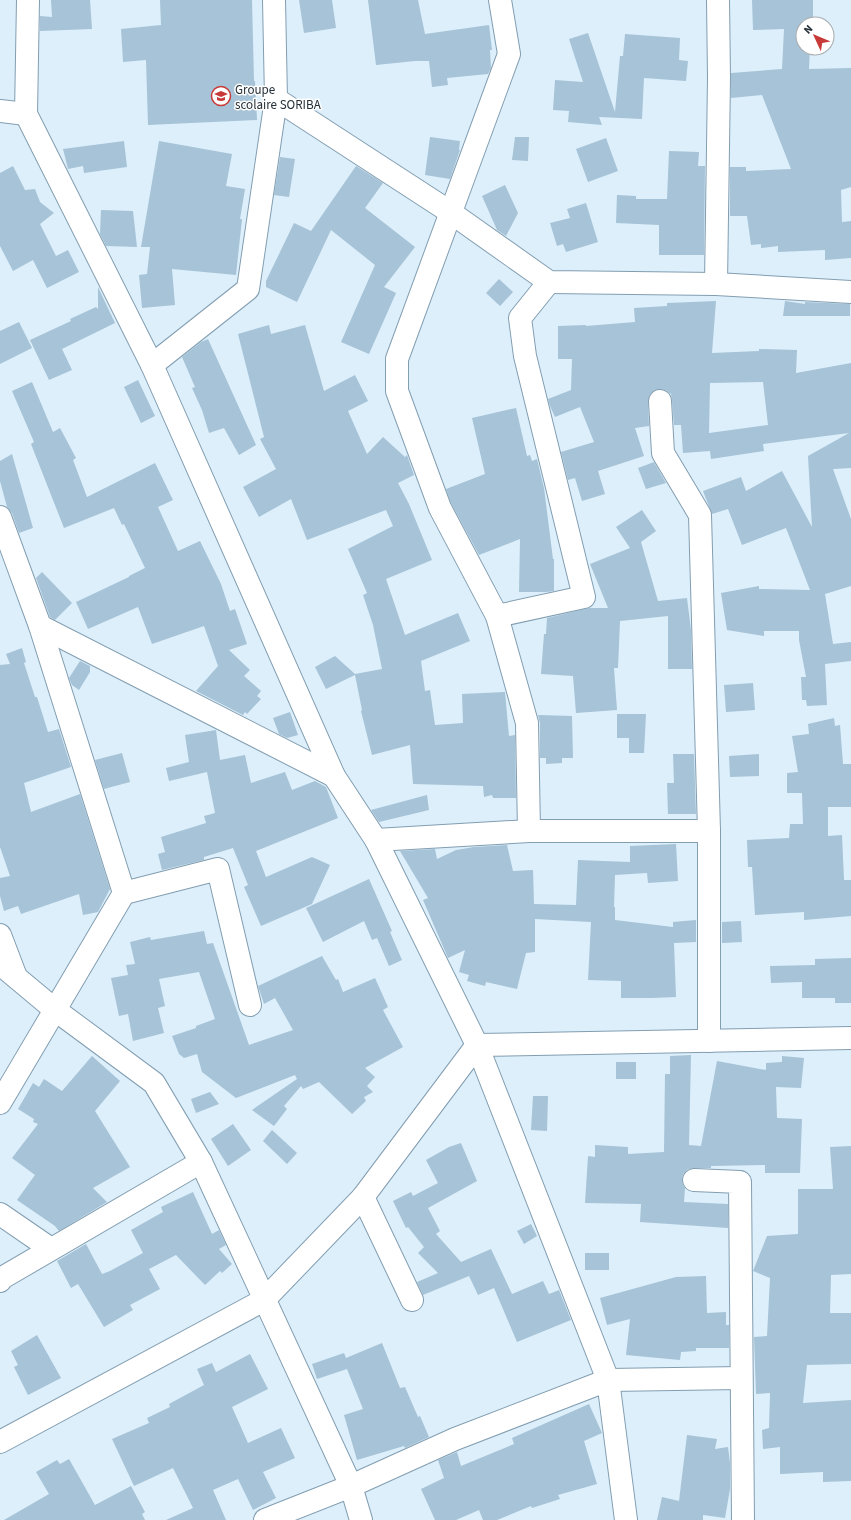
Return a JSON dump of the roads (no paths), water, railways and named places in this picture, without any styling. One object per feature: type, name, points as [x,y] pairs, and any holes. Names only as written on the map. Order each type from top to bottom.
[{"type":"street","points":[[28,0],[26,114],[152,365],[334,776],[376,840],[477,1044],[608,1380],[626,1520]]},
{"type":"street","points":[[152,365],[248,289],[276,99],[274,0]]},
{"type":"street","points":[[500,0],[509,54],[397,359],[397,392],[440,508],[497,616],[527,723],[529,831]]},
{"type":"street","points":[[716,284],[720,78],[718,0]]},
{"type":"street","points":[[276,99],[450,212],[549,282],[716,284],[851,292]]},
{"type":"street","points":[[0,111],[26,114]]},
{"type":"street","points":[[497,616],[584,597],[525,356],[520,318],[549,282]]},
{"type":"street","points":[[660,402],[662,453],[700,515],[709,830],[708,1040]]},
{"type":"street","points":[[0,516],[40,626],[124,893]]},
{"type":"street","points":[[40,626],[334,776]]},
{"type":"street","points":[[376,840],[529,831],[709,830]]},
{"type":"street","points":[[0,1103],[124,893],[218,869],[250,1005]]},
{"type":"street","points":[[0,935],[8,971],[54,1010],[154,1083],[201,1162],[351,1486],[361,1520]]},
{"type":"street","points":[[477,1044],[851,1038]]},
{"type":"street","points":[[0,1442],[264,1300],[364,1197],[477,1044]]},
{"type":"street","points":[[0,1281],[2,1278],[50,1249],[201,1162]]},
{"type":"street","points":[[694,1180],[740,1182],[742,1520]]},
{"type":"street","points":[[364,1197],[412,1300]]},
{"type":"street","points":[[0,1214],[50,1249]]},
{"type":"street","points":[[266,1520],[351,1486],[454,1439],[608,1380],[741,1378]]},
{"type":"place","name":"Groupe scolaire SORIBA","points":[[221,96]]}]
